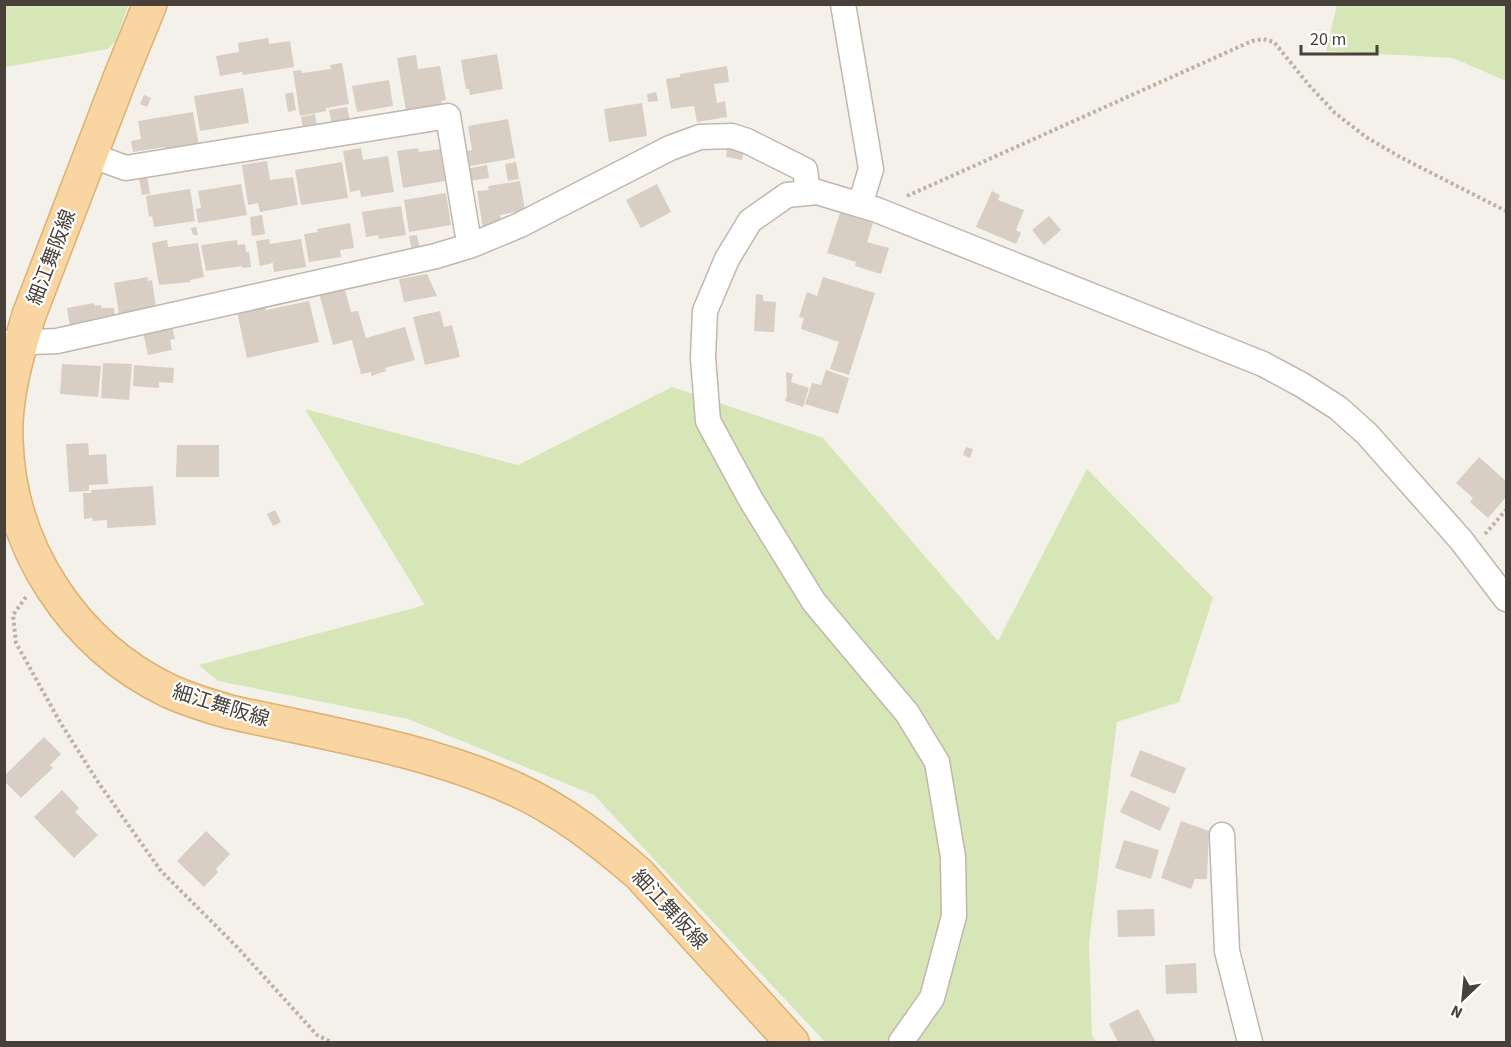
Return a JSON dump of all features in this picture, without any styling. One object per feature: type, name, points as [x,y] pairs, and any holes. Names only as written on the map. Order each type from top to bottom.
[{"type":"main road","name":"細江舞阪線","points":[[150,4],[37,295],[13,343],[7,408],[8,471],[14,502],[24,532],[45,576],[71,614],[92,637],[116,658],[142,676],[170,691],[230,712],[448,763],[509,786],[550,807],[611,849],[639,874],[792,1042]]},
{"type":"street","points":[[843,4],[871,169],[860,205]]},
{"type":"street","points":[[90,155],[126,168],[448,116],[467,231],[472,245]]},
{"type":"street","points":[[13,343],[69,339],[407,264],[472,245],[520,225],[670,148],[700,137],[732,136],[806,170],[808,193]]},
{"type":"street","points":[[902,1042],[932,998],[954,916],[953,857],[938,762],[907,713],[814,602],[751,500],[708,421],[703,358],[705,311],[727,259],[750,221],[787,195],[817,192],[886,214],[1263,364],[1338,408],[1367,434],[1461,540],[1506,598]]},
{"type":"street","points":[[1222,835],[1227,951],[1250,1042]]},
{"type":"path","points":[[886,214],[891,203],[1252,41],[1263,39],[1274,42],[1335,113],[1366,137],[1506,211]]},
{"type":"path","points":[[45,576],[37,582],[13,615],[16,643],[60,723],[160,870],[237,947],[317,1035],[331,1042]]},
{"type":"green space","points":[[5,4],[128,4],[128,6],[115,42],[108,49],[5,67]]},
{"type":"green space","points":[[1337,5],[1506,5],[1506,81],[1453,58],[1326,51]]},
{"type":"green space","points":[[672,387],[823,438],[998,641],[1087,469],[1213,598],[1179,702],[1117,722],[1089,943],[1092,1035],[1096,1042],[825,1042],[594,795],[408,719],[218,681],[199,665],[425,605],[305,409],[518,465]]},
{"type":"building","points":[[268,38],[269,44],[290,41],[294,67],[220,76],[216,56],[239,52],[238,43]]},
{"type":"building","points":[[497,54],[503,89],[470,95],[469,89],[466,89],[461,60]]},
{"type":"building","points":[[416,55],[418,69],[440,66],[446,100],[441,101],[442,105],[406,111],[397,58]]},
{"type":"building","points":[[342,63],[349,104],[300,116],[293,71],[301,70],[302,73],[331,69],[330,65]]},
{"type":"building","points":[[727,66],[729,82],[714,84],[717,103],[725,101],[727,117],[697,122],[694,106],[671,109],[666,79],[680,77],[680,74]]},
{"type":"building","points":[[389,80],[393,106],[357,112],[352,86]]},
{"type":"building","points":[[243,88],[249,123],[200,131],[194,96]]},
{"type":"building","points":[[293,92],[296,110],[288,112],[285,94]]},
{"type":"building","points":[[656,92],[658,101],[648,102],[647,94]]},
{"type":"building","points":[[144,95],[151,98],[147,107],[140,104]]},
{"type":"building","points":[[642,103],[647,136],[609,142],[604,109]]},
{"type":"building","points":[[347,107],[350,121],[332,124],[329,110]]},
{"type":"building","points":[[193,112],[199,146],[166,151],[165,147],[133,152],[131,141],[141,139],[138,121]]},
{"type":"building","points":[[315,114],[317,126],[303,128],[301,117]]},
{"type":"building","points":[[508,119],[515,158],[465,167],[463,152],[472,150],[468,126]]},
{"type":"building","points":[[728,143],[745,146],[742,160],[726,157]]},
{"type":"building","points":[[361,148],[363,160],[388,156],[394,192],[361,197],[360,190],[350,192],[343,151]]},
{"type":"building","points":[[418,148],[419,152],[440,149],[445,181],[403,188],[397,151]]},
{"type":"building","points":[[267,161],[270,180],[293,177],[298,205],[260,212],[258,203],[248,205],[242,165]]},
{"type":"building","points":[[342,162],[348,198],[301,205],[295,170]]},
{"type":"building","points":[[516,162],[519,179],[508,181],[505,164]]},
{"type":"building","points":[[487,165],[489,178],[468,181],[466,169]]},
{"type":"building","points":[[147,176],[150,194],[142,195],[139,178]]},
{"type":"building","points":[[520,181],[525,210],[500,215],[501,221],[492,222],[493,227],[483,229],[477,191],[489,190],[488,186]]},
{"type":"building","points":[[241,184],[247,215],[198,223],[196,209],[201,208],[198,191]]},
{"type":"building","points":[[657,184],[671,212],[641,228],[626,200]]},
{"type":"building","points":[[190,189],[195,221],[154,227],[152,216],[149,217],[146,196]]},
{"type":"building","points":[[992,191],[1000,195],[998,200],[1024,210],[1016,230],[1021,233],[1016,244],[976,227]]},
{"type":"building","points":[[446,193],[451,225],[409,232],[404,200]]},
{"type":"building","points":[[401,206],[406,235],[379,239],[378,235],[366,237],[362,212]]},
{"type":"building","points":[[840,213],[873,223],[867,242],[889,248],[881,274],[855,266],[856,262],[827,253]]},
{"type":"building","points":[[262,215],[265,234],[252,236],[250,217]]},
{"type":"building","points":[[1049,216],[1061,230],[1044,245],[1032,230]]},
{"type":"building","points":[[350,223],[354,248],[340,250],[341,257],[309,262],[304,234],[318,232],[317,229]]},
{"type":"building","points":[[196,227],[198,235],[193,235],[191,228]]},
{"type":"building","points":[[417,235],[420,250],[412,252],[409,236]]},
{"type":"building","points":[[269,239],[270,244],[301,239],[306,267],[274,272],[273,263],[260,266],[256,241]]},
{"type":"building","points":[[167,240],[168,247],[198,243],[204,277],[190,280],[190,282],[159,285],[152,243]]},
{"type":"building","points":[[237,240],[238,245],[245,244],[246,252],[249,252],[251,267],[206,271],[201,245]]},
{"type":"building","points":[[427,274],[437,296],[404,302],[399,279]]},
{"type":"building","points":[[148,277],[148,281],[152,280],[156,308],[119,314],[114,283]]},
{"type":"building","points":[[823,277],[875,293],[849,375],[830,369],[839,342],[801,329],[804,318],[799,317],[807,292],[817,296]]},
{"type":"building","points":[[344,286],[351,312],[358,311],[366,338],[405,327],[415,360],[385,368],[386,371],[371,376],[371,372],[361,374],[352,340],[333,345],[319,293]]},
{"type":"building","points":[[756,294],[763,295],[763,301],[776,302],[774,332],[754,331]]},
{"type":"building","points":[[309,301],[319,342],[247,358],[237,312],[265,306],[266,310]]},
{"type":"building","points":[[94,303],[95,306],[101,305],[101,308],[114,308],[115,318],[70,327],[67,308]]},
{"type":"building","points":[[440,311],[444,327],[452,325],[460,357],[425,365],[413,317]]},
{"type":"building","points":[[172,326],[175,339],[170,340],[172,350],[148,355],[143,332]]},
{"type":"building","points":[[103,363],[132,364],[129,400],[101,398]]},
{"type":"building","points":[[62,364],[101,366],[98,397],[60,394]]},
{"type":"building","points":[[134,365],[174,368],[173,383],[159,382],[159,388],[133,386]]},
{"type":"building","points":[[826,370],[849,378],[838,414],[805,404],[812,383],[821,385]]},
{"type":"building","points":[[786,372],[793,374],[791,382],[809,388],[803,407],[785,401]]},
{"type":"building","points":[[88,443],[89,455],[106,454],[108,484],[89,485],[89,491],[69,492],[66,444]]},
{"type":"building","points":[[177,445],[219,445],[219,477],[176,477]]},
{"type":"building","points":[[966,447],[973,449],[970,458],[963,455]]},
{"type":"building","points":[[1479,457],[1506,481],[1506,497],[1488,518],[1470,502],[1473,498],[1456,483]]},
{"type":"building","points":[[153,486],[156,525],[107,528],[107,520],[84,519],[83,493],[91,493],[91,490]]},
{"type":"building","points":[[275,510],[281,522],[273,526],[267,514]]},
{"type":"building","points":[[44,737],[61,754],[50,765],[53,768],[21,798],[4,781],[4,776]]},
{"type":"building","points":[[1140,750],[1186,768],[1175,794],[1130,776]]},
{"type":"building","points":[[62,790],[79,808],[75,812],[98,835],[74,858],[34,817]]},
{"type":"building","points":[[1131,790],[1170,808],[1160,831],[1120,812]]},
{"type":"building","points":[[1181,821],[1209,831],[1207,879],[1195,879],[1191,889],[1161,878]]},
{"type":"building","points":[[206,831],[230,854],[204,887],[177,861]]},
{"type":"building","points":[[1124,840],[1159,850],[1151,879],[1115,868]]},
{"type":"building","points":[[1154,909],[1155,936],[1118,937],[1117,910]]},
{"type":"building","points":[[1196,963],[1197,993],[1166,994],[1165,965]]},
{"type":"building","points":[[1138,1009],[1156,1042],[1118,1042],[1109,1024]]}]
